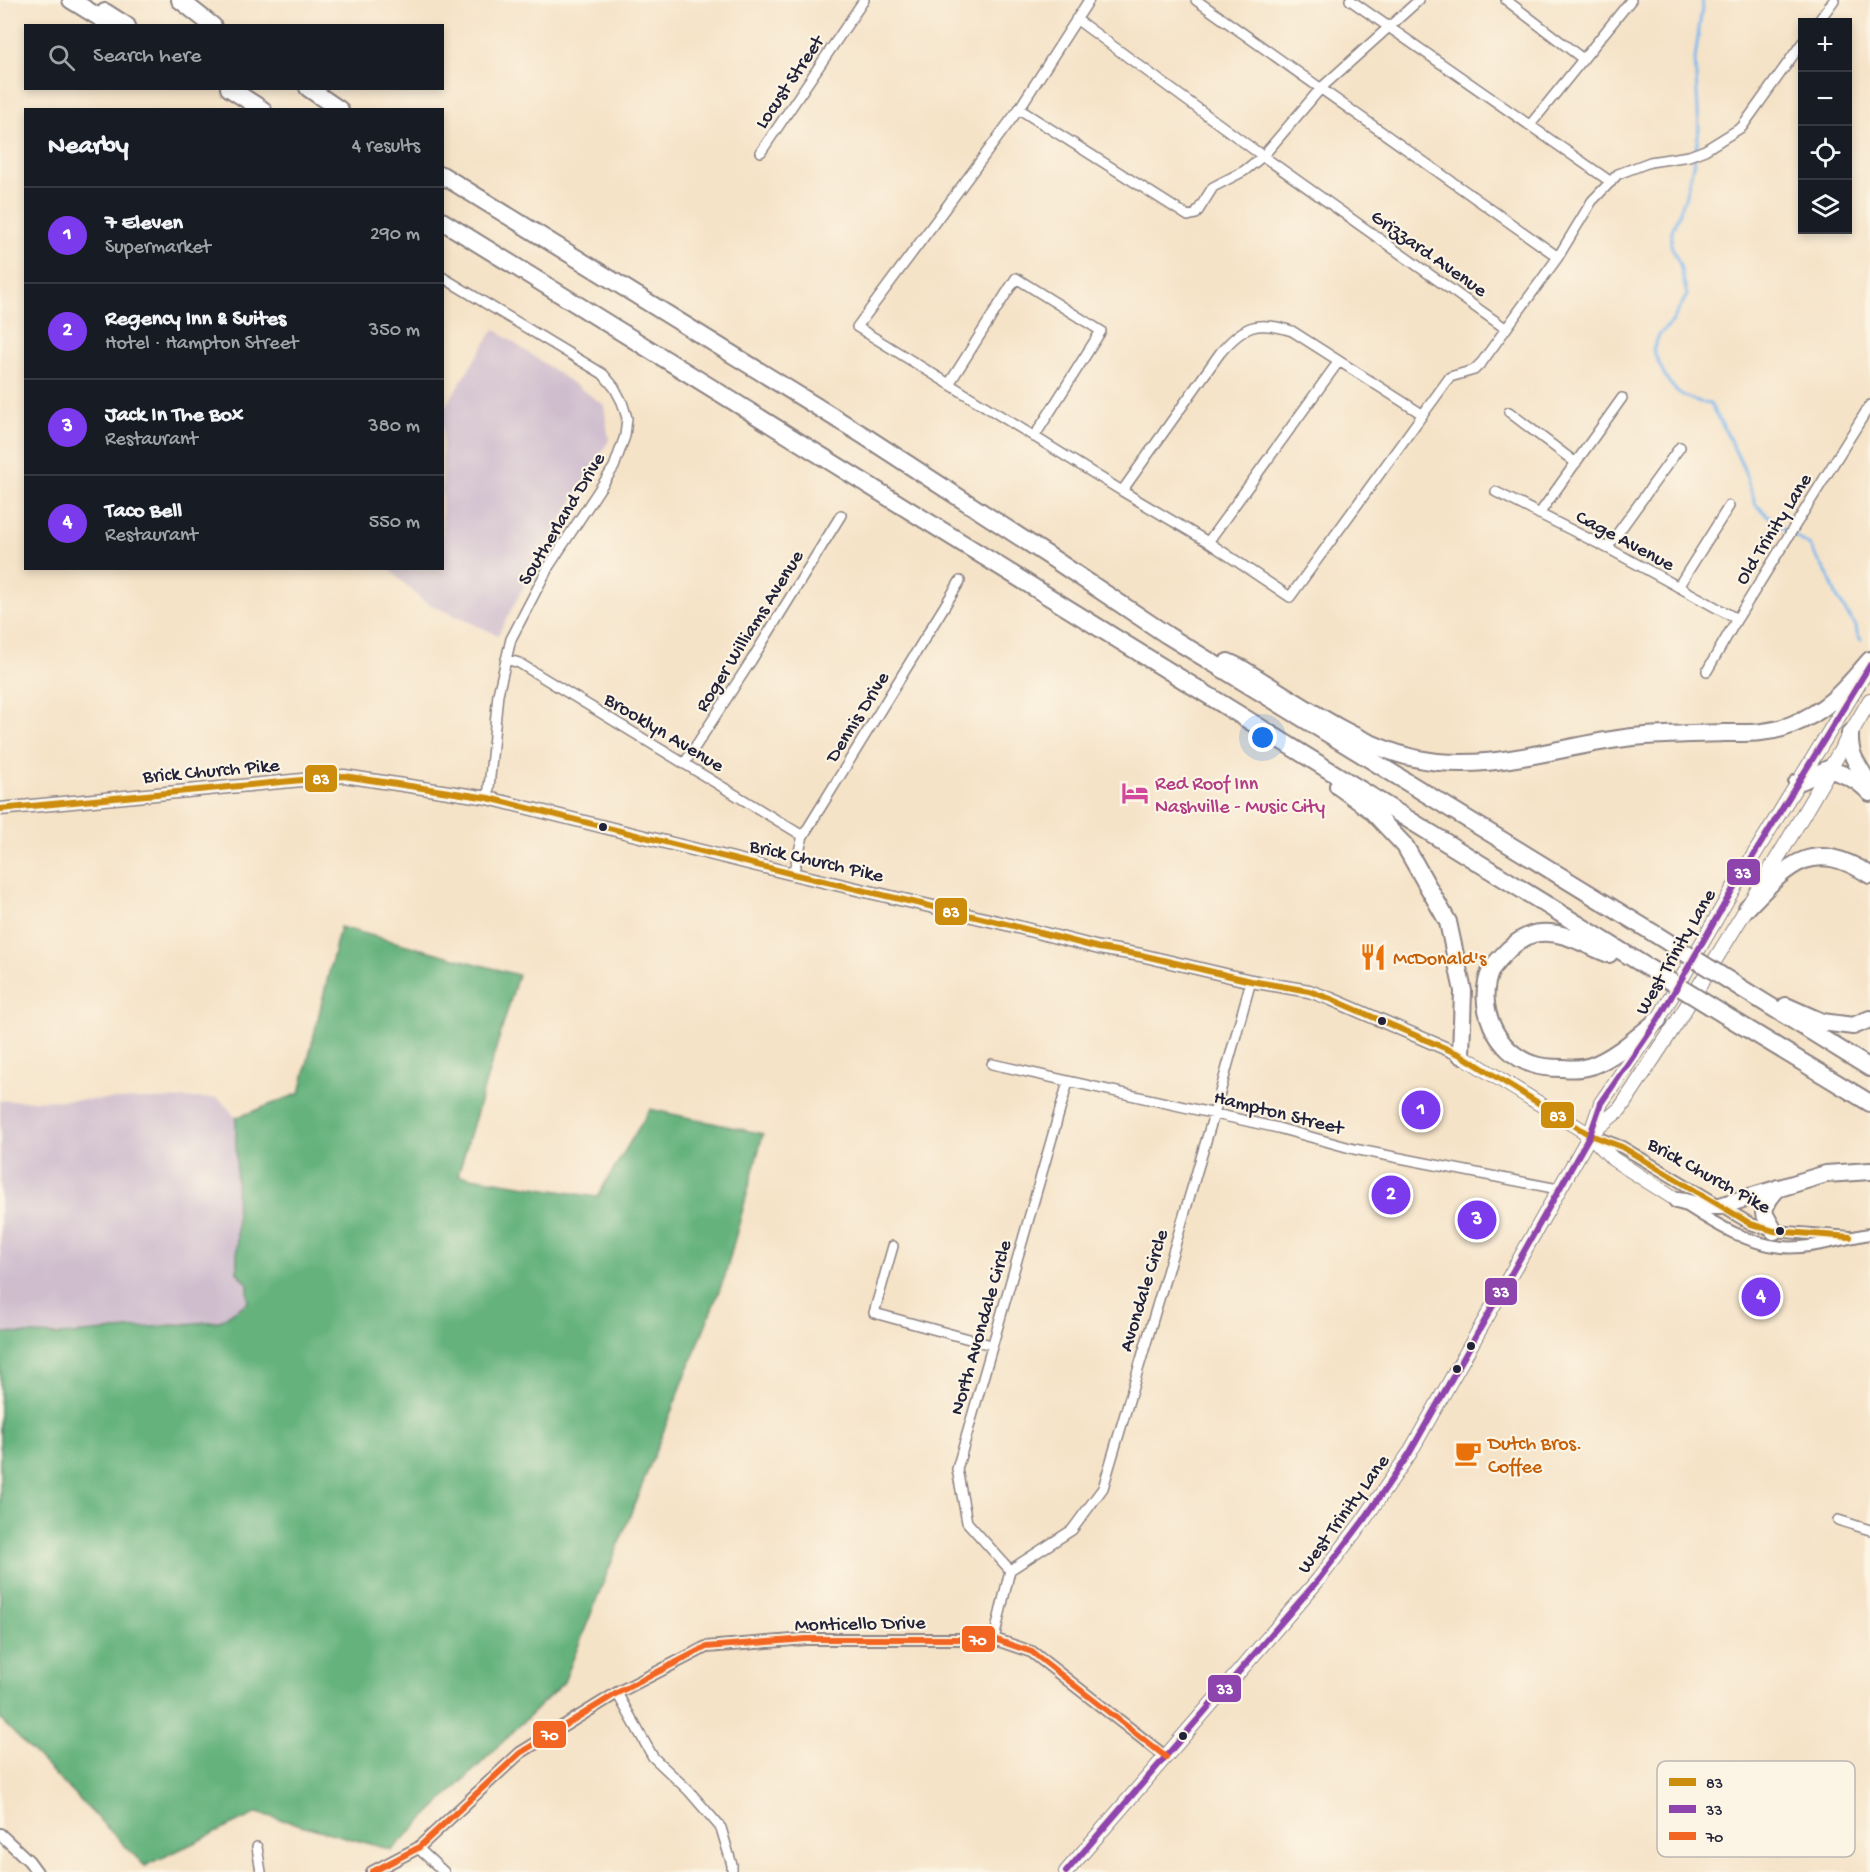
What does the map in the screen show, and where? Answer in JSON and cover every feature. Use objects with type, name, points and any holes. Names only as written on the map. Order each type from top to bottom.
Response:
[{"type":"highway","points":[[71,0],[110,24]]},
{"type":"highway","points":[[86,0],[124,24]]},
{"type":"highway","points":[[180,0],[210,24]]},
{"type":"highway","points":[[232,90],[259,108]]},
{"type":"highway","points":[[311,90],[337,108]]},
{"type":"highway","points":[[444,176],[866,436],[1167,635],[1870,1068]]},
{"type":"highway","points":[[444,221],[1870,1103]]},
{"type":"highway","points":[[1167,635],[1241,668],[1345,731],[1412,758],[1467,764],[1517,758],[1635,736],[1768,732],[1813,715],[1836,699],[1870,660]]},
{"type":"highway","points":[[1205,692],[1371,810],[1406,846],[1448,922],[1463,991],[1461,1055]]},
{"type":"highway","points":[[1850,733],[1851,755],[1870,790]]},
{"type":"highway","points":[[1797,783],[1828,770],[1851,776],[1870,790]]},
{"type":"highway","points":[[1747,908],[1776,878],[1801,860],[1819,856],[1838,858],[1870,874]]},
{"type":"highway","points":[[1634,959],[1607,954],[1574,937],[1539,933],[1517,942],[1502,956],[1491,971],[1485,1007],[1493,1028],[1509,1050],[1530,1064],[1549,1068],[1571,1069],[1590,1066],[1618,1052],[1658,1020]]},
{"type":"highway","points":[[1760,999],[1791,1007],[1822,1022],[1853,1026],[1870,1018]]},
{"type":"highway","points":[[1677,1200],[1699,1206],[1720,1206],[1826,1174],[1870,1172]]},
{"type":"highway","points":[[1774,1231],[1764,1213],[1771,1195],[1778,1188]]},
{"type":"main road","name":"West Trinity Lane","points":[[1066,1872],[1319,1579],[1397,1473],[1590,1135],[1601,1103],[1658,1020],[1733,889],[1870,665]]},
{"type":"main road","name":"West Trinity Lane","points":[[1590,1135],[1620,1109],[1674,1027],[1786,844],[1870,700]]},
{"type":"main road","name":"Brick Church Pike","points":[[0,809],[344,776],[488,798],[1099,948],[1141,955],[1317,994],[1461,1055],[1590,1135],[1613,1159],[1677,1200]]},
{"type":"street","name":"Locust Street","points":[[761,152],[864,0]]},
{"type":"street","points":[[1089,0],[1019,109],[857,327],[1208,542],[1290,597],[1450,377],[1474,370],[1482,362],[1505,327],[1558,257],[1592,201],[1618,174],[1650,162],[1689,156],[1705,150],[1742,128],[1798,50]]},
{"type":"street","points":[[1196,0],[1558,257]]},
{"type":"street","points":[[1350,0],[1611,182]]},
{"type":"street","points":[[1019,109],[1188,216],[1196,214],[1213,187],[1244,171],[1263,156],[1321,88],[1419,0]]},
{"type":"street","points":[[1506,0],[1583,59]]},
{"type":"street","points":[[1530,125],[1631,0]]},
{"type":"street","points":[[1821,18],[1834,0]]},
{"type":"street","name":"Grizzard Avenue","points":[[1076,19],[1263,156],[1505,327]]},
{"type":"street","name":"Southerland Drive","points":[[444,278],[603,374],[618,394],[627,418],[626,436],[614,467],[549,566],[511,639],[498,694],[488,798]]},
{"type":"street","points":[[949,384],[1016,278],[1082,319],[1101,331],[1034,437]]},
{"type":"street","points":[[1122,491],[1233,337],[1258,325],[1273,325],[1292,331],[1422,414]]},
{"type":"street","points":[[1208,542],[1339,361]]},
{"type":"street","points":[[1539,514],[1622,398]]},
{"type":"street","name":"Old Trinity Lane","points":[[1707,671],[1870,405]]},
{"type":"street","points":[[1509,412],[1576,463]]},
{"type":"street","points":[[1607,548],[1680,447]]},
{"type":"street","name":"Cage Avenue","points":[[1496,492],[1607,548],[1737,619]]},
{"type":"street","points":[[1678,587],[1729,506]]},
{"type":"street","name":"Roger Williams Avenue","points":[[684,764],[841,515]]},
{"type":"street","name":"Dennis Drive","points":[[793,874],[803,836],[960,581]]},
{"type":"street","name":"Brooklyn Avenue","points":[[506,659],[519,663],[803,836]]},
{"type":"street","name":"Avondale Circle","points":[[1010,1570],[1072,1530],[1103,1488],[1251,981]]},
{"type":"street","name":"Hampton Street","points":[[992,1064],[1278,1128],[1354,1149],[1558,1189]]},
{"type":"street","name":"North Avondale Circle","points":[[1010,1570],[967,1522],[957,1469],[1068,1082]]},
{"type":"street","name":"Brick Church Pike","points":[[1590,1135],[1622,1147],[1751,1224],[1774,1231],[1850,1237]]},
{"type":"street","name":"Brick Church Pike","points":[[1677,1200],[1711,1222],[1746,1239],[1783,1247],[1822,1244],[1870,1234]]},
{"type":"street","points":[[893,1246],[874,1313],[991,1345]]},
{"type":"street","points":[[1838,1520],[1870,1530]]},
{"type":"street","points":[[994,1639],[1010,1570]]},
{"type":"street","name":"Monticello Drive","points":[[372,1872],[418,1848],[520,1753],[617,1693],[706,1647],[806,1639],[994,1639],[1032,1652],[1166,1757]]},
{"type":"street","points":[[617,1693],[653,1757],[689,1791],[721,1828],[732,1872]]},
{"type":"street","points":[[0,1834],[29,1861],[37,1872]]},
{"type":"street","points":[[257,1847],[261,1872]]},
{"type":"street","points":[[418,1848],[444,1872]]},
{"type":"shaded area","points":[[494,329],[604,405],[609,440],[529,576],[498,635],[424,602],[390,570],[444,570],[444,408]]},
{"type":"shaded area","points":[[217,1098],[236,1118],[237,1272],[248,1284],[248,1302],[220,1321],[61,1335],[0,1333],[0,1101]]},
{"type":"green space","points":[[340,927],[518,975],[458,1175],[597,1197],[650,1109],[763,1134],[725,1276],[564,1682],[392,1850],[257,1813],[145,1866],[0,1719],[0,1333],[61,1335],[220,1321],[248,1302],[248,1284],[237,1272],[236,1118],[300,1093]]},
{"type":"waterway","points":[[1696,150],[1699,128],[1695,59],[1703,0]]},
{"type":"waterway","points":[[1695,157],[1685,198],[1672,231],[1671,245],[1680,265],[1687,295],[1672,322],[1659,335],[1653,350],[1672,387],[1687,397],[1710,404],[1743,467],[1756,505],[1781,527],[1809,545],[1829,577],[1837,597],[1856,626],[1861,640]]},
{"type":"transit line","name":"33","points":[[1066,1872],[1319,1579],[1363,1521],[1409,1454],[1590,1135],[1601,1103],[1658,1020],[1733,889],[1870,665]]},
{"type":"transit line","name":"83","points":[[0,809],[344,776],[488,798],[1099,948],[1141,955],[1251,981],[1309,991],[1461,1055],[1590,1135],[1622,1147],[1751,1224],[1774,1231],[1850,1237]]},
{"type":"transit line","name":"70","points":[[372,1872],[418,1848],[520,1753],[617,1693],[706,1647],[806,1639],[994,1639],[1032,1652],[1166,1757]]},
{"type":"place","name":"Red Roof Inn Nashville - Music City","points":[[1135,793]]},
{"type":"place","name":"McDonald's","points":[[1373,957]]},
{"type":"place","name":"7 Eleven","points":[[1421,1110]]},
{"type":"place","name":"Regency Inn & Suites","points":[[1391,1195]]},
{"type":"place","name":"Jack In The Box","points":[[1477,1220]]},
{"type":"place","name":"Taco Bell","points":[[1761,1297]]},
{"type":"place","name":"Dutch Bros. Coffee","points":[[1468,1453]]}]
